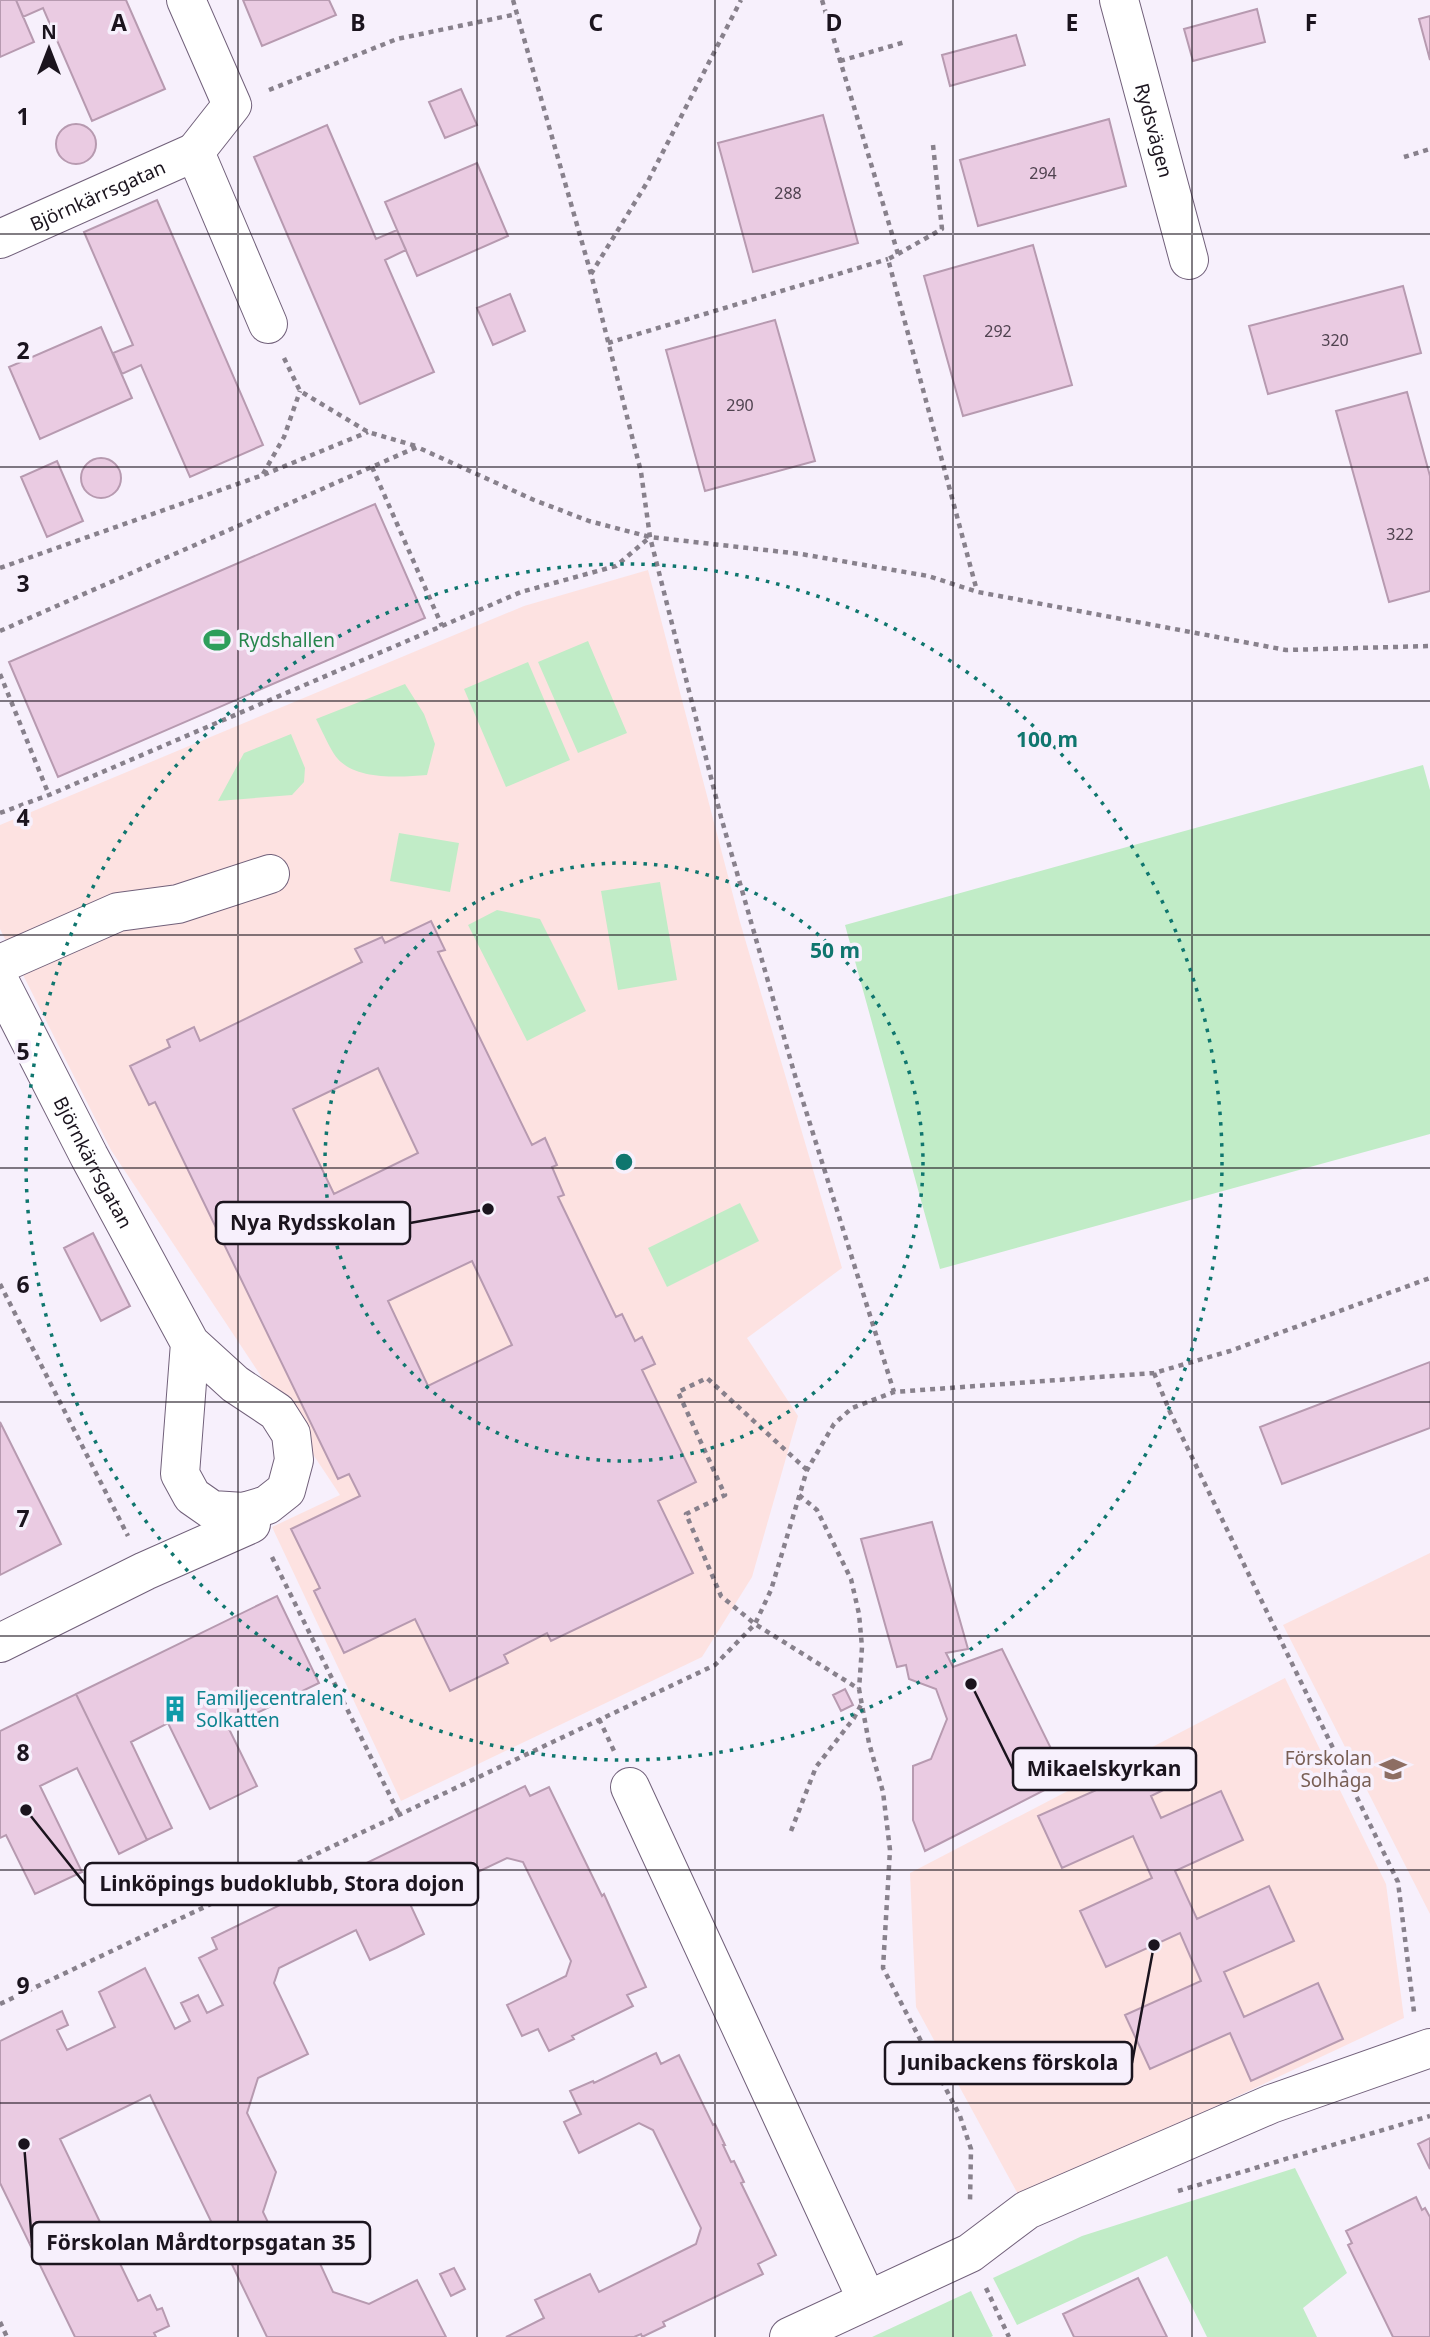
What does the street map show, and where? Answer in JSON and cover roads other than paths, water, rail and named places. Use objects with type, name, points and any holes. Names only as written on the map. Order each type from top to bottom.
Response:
[{"type":"street","name":"Björnkärrsgatan","points":[[0,239],[195,152],[232,104],[186,0]]},
{"type":"street","name":"Rydsvägen","points":[[1119,0],[1189,260]]},
{"type":"street","points":[[195,152],[268,324]]},
{"type":"street","points":[[0,964],[118,912],[178,904],[270,874]]},
{"type":"street","name":"Björnkärrsgatan","points":[[0,982],[89,1156],[190,1343],[235,1384],[277,1412],[291,1434],[295,1460],[286,1490],[247,1518],[212,1510],[192,1496],[180,1474],[190,1343]]},
{"type":"street","points":[[0,1643],[145,1572],[247,1518]]},
{"type":"street","points":[[630,1787],[867,2300]]},
{"type":"street","points":[[789,2337],[970,2253],[1027,2210],[1271,2104],[1428,2049]]},
{"type":"place","name":"Rydshallen","points":[[217,640]]},
{"type":"place","name":"Nya Rydsskolan","points":[[488,1209]]},
{"type":"place","name":"Mikaelskyrkan","points":[[971,1684]]},
{"type":"place","name":"Familjecentralen Solkatten","points":[[175,1709]]},
{"type":"place","name":"Förskolan Solhaga","points":[[1393,1769]]},
{"type":"place","name":"Linköpings budoklubb, Stora dojon","points":[[26,1810]]},
{"type":"place","name":"Junibackens förskola","points":[[1154,1945]]},
{"type":"place","name":"Förskolan Mårdtorpsgatan 35","points":[[24,2144]]}]
